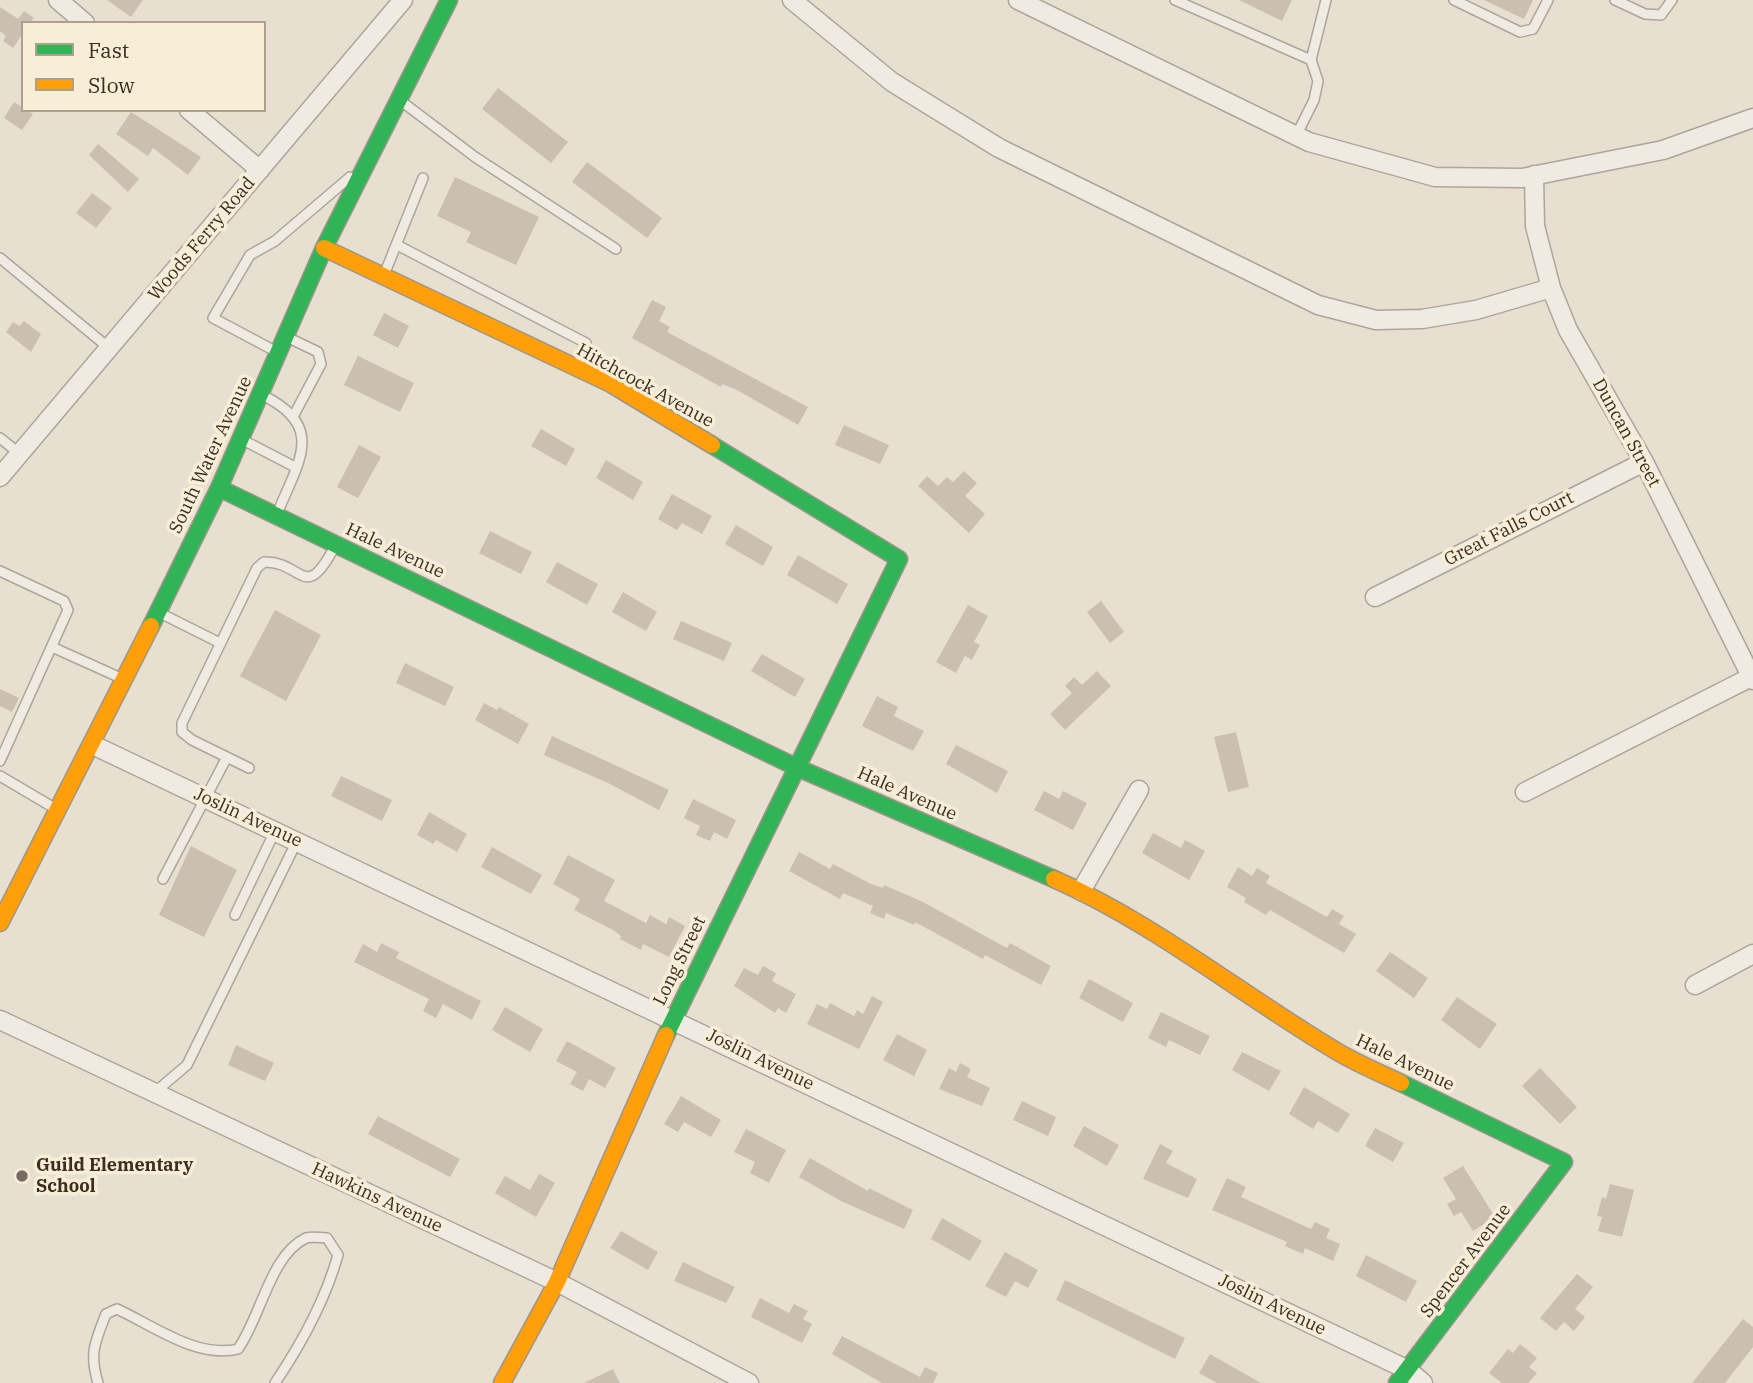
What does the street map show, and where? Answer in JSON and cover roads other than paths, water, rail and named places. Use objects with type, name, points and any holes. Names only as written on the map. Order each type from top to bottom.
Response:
[{"type":"street","points":[[58,0],[83,21]]},
{"type":"street","name":"Woods Ferry Road","points":[[0,477],[403,0]]},
{"type":"street","name":"South Water Avenue","points":[[0,923],[93,745],[219,488],[324,248],[397,98],[449,0]]},
{"type":"street","points":[[1018,0],[1296,136],[1435,177],[1534,175],[1663,150],[1753,118]]},
{"type":"street","points":[[802,3],[892,82],[999,148],[1318,305],[1376,320],[1422,320],[1476,310],[1551,288]]},
{"type":"street","points":[[191,112],[260,170]]},
{"type":"street","name":"Duncan Street","points":[[1534,175],[1535,226],[1551,288],[1568,330],[1644,462],[1752,679]]},
{"type":"street","name":"Hitchcock Avenue","points":[[324,248],[611,384],[898,559]]},
{"type":"street","name":"Great Falls Court","points":[[1375,597],[1644,462]]},
{"type":"street","name":"Hale Avenue","points":[[219,488],[798,768],[1081,891],[1214,970],[1339,1053],[1564,1162]]},
{"type":"street","name":"Long Street","points":[[502,1383],[557,1282],[673,1019],[898,559]]},
{"type":"street","points":[[1525,792],[1752,679]]},
{"type":"street","name":"Joslin Avenue","points":[[93,745],[673,1019],[1403,1377],[1423,1383]]},
{"type":"street","points":[[1081,891],[1139,790]]},
{"type":"street","points":[[1695,985],[1753,954]]},
{"type":"street","name":"Hawkins Avenue","points":[[0,1020],[557,1282],[749,1383]]},
{"type":"street","name":"Spencer Avenue","points":[[1403,1377],[1564,1162]]},
{"type":"lane","points":[[1175,0],[1311,60]]},
{"type":"lane","points":[[1296,136],[1314,100],[1318,81],[1311,60],[1326,0]]},
{"type":"lane","points":[[1454,0],[1520,32],[1534,29],[1548,0]]},
{"type":"lane","points":[[1615,0],[1645,14],[1661,15],[1672,0]]},
{"type":"lane","points":[[397,98],[475,157],[616,249]]},
{"type":"lane","points":[[278,353],[213,318],[250,256],[275,241],[365,165]]},
{"type":"lane","points":[[384,276],[424,178]]},
{"type":"lane","points":[[397,244],[586,343],[576,367]]},
{"type":"lane","points":[[0,258],[109,348]]},
{"type":"lane","points":[[286,336],[318,352],[321,364],[294,415]]},
{"type":"lane","points":[[260,394],[294,415],[303,431],[295,467],[277,516]]},
{"type":"lane","points":[[0,438],[20,454]]},
{"type":"lane","points":[[240,439],[295,467]]},
{"type":"lane","points":[[249,768],[192,740],[182,732],[182,723],[257,568],[264,562],[271,562],[302,576],[315,575],[322,571],[336,544]]},
{"type":"lane","points":[[0,572],[64,601],[68,610],[0,761]]},
{"type":"lane","points":[[158,612],[220,643]]},
{"type":"lane","points":[[52,647],[124,680]]},
{"type":"lane","points":[[163,879],[227,757]]},
{"type":"lane","points":[[0,776],[57,810]]},
{"type":"lane","points":[[235,915],[275,831]]},
{"type":"lane","points":[[154,1093],[187,1065],[297,841]]},
{"type":"lane","points":[[99,1383],[92,1362],[93,1350],[106,1314],[117,1309],[197,1348],[219,1353],[238,1349],[252,1329],[285,1252],[308,1237],[327,1238],[338,1255],[331,1281],[299,1348],[275,1383]]},
{"type":"place","name":"Guild Elementary School","points":[[22,1176]]}]
